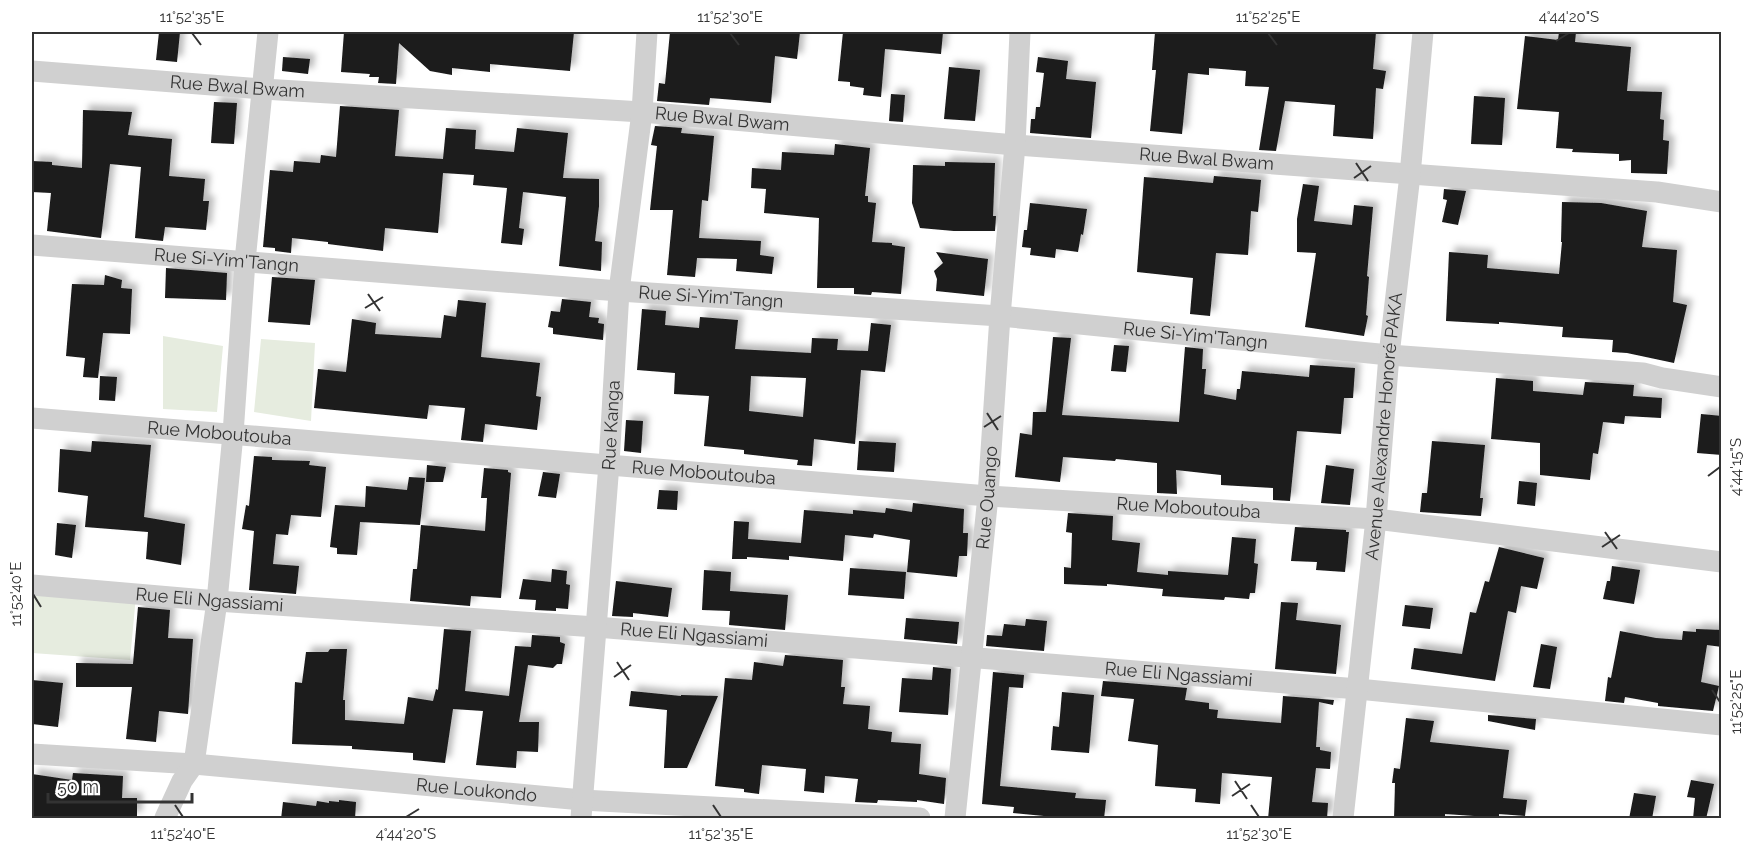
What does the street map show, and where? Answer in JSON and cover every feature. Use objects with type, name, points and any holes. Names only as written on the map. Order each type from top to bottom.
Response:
[{"type":"street","points":[[165,819],[182,781],[194,764],[217,602],[233,434],[245,261],[268,32]]},
{"type":"street","name":"Rue Kanga","points":[[581,809],[609,464],[619,291],[642,112],[647,32]]},
{"type":"street","name":"Rue Ouango","points":[[955,819],[988,496],[1000,316],[1015,145],[1020,32]]},
{"type":"street","name":"Avenue Alexandre Honoré PAKA","points":[[1343,819],[1376,519],[1389,355],[1410,175],[1423,32]]},
{"type":"street","name":"Rue Bwal Bwam","points":[[32,71],[263,89],[642,112],[1015,145],[1658,192],[1722,202]]},
{"type":"street","name":"Rue Si-Yim'Tangn","points":[[32,245],[619,291],[1000,316],[1389,355],[1643,373],[1722,387]]},
{"type":"street","name":"Rue Moboutouba","points":[[32,418],[988,496],[1376,519],[1722,562]]},
{"type":"street","name":"Rue Eli Ngassiami","points":[[32,585],[217,602],[596,627],[1358,689],[1722,726]]},
{"type":"street","name":"Rue Loukondo","points":[[32,754],[194,764],[581,809],[920,819]]},
{"type":"shaded area","points":[[163,336],[223,346],[217,412],[163,409]]},
{"type":"shaded area","points":[[261,339],[315,343],[311,421],[254,412]]},
{"type":"shaded area","points":[[32,589],[136,596],[130,660],[32,653]]},
{"type":"building","points":[[159,32],[180,32],[177,62],[156,60]]},
{"type":"building","points":[[344,32],[574,32],[570,71],[490,64],[490,72],[452,68],[452,75],[430,71],[399,43],[396,84],[378,83],[379,77],[369,77],[370,74],[341,72]]},
{"type":"building","points":[[670,32],[720,34],[720,32],[800,32],[797,59],[775,56],[771,103],[710,98],[709,105],[657,101],[659,83],[665,84]]},
{"type":"building","points":[[843,32],[943,32],[941,54],[885,49],[881,97],[863,95],[864,88],[850,86],[850,82],[838,81]]},
{"type":"building","points":[[1155,32],[1376,32],[1373,69],[1386,71],[1383,89],[1376,88],[1373,139],[1333,136],[1335,105],[1285,101],[1276,151],[1259,150],[1269,87],[1245,86],[1246,71],[1209,68],[1209,75],[1188,73],[1182,134],[1150,131],[1156,70],[1152,70]]},
{"type":"building","points":[[1559,32],[1576,32],[1575,42],[1631,47],[1627,91],[1662,92],[1660,119],[1664,120],[1663,140],[1669,141],[1667,174],[1631,173],[1631,160],[1619,161],[1619,154],[1572,152],[1573,149],[1556,148],[1559,112],[1517,109],[1525,36],[1558,40]]},
{"type":"building","points":[[283,57],[310,59],[308,74],[282,71]]},
{"type":"building","points":[[1038,57],[1068,61],[1066,79],[1096,82],[1091,138],[1030,133],[1031,119],[1035,119],[1036,107],[1040,107],[1044,73],[1036,72]]},
{"type":"building","points":[[949,67],[980,70],[975,121],[944,119]]},
{"type":"building","points":[[891,94],[905,95],[903,122],[889,121]]},
{"type":"building","points":[[1474,96],[1505,98],[1502,145],[1471,144]]},
{"type":"building","points":[[214,102],[237,103],[234,144],[211,143]]},
{"type":"building","points":[[340,106],[399,110],[395,156],[443,159],[446,128],[476,130],[475,149],[514,152],[517,128],[568,133],[563,178],[599,179],[595,241],[602,242],[601,271],[559,266],[566,197],[523,192],[519,228],[524,229],[522,245],[501,243],[507,188],[473,185],[474,175],[443,173],[438,233],[385,228],[383,251],[292,238],[291,253],[263,247],[270,170],[293,172],[294,161],[320,163],[321,155],[336,157]]},
{"type":"building","points":[[83,110],[132,112],[128,135],[172,139],[169,176],[205,179],[203,201],[209,201],[206,230],[165,227],[163,241],[135,238],[141,167],[110,164],[101,238],[47,231],[51,193],[32,192],[32,161],[82,168]]},
{"type":"building","points":[[655,126],[682,128],[681,133],[714,136],[708,201],[702,200],[699,238],[761,241],[760,255],[774,257],[772,274],[736,271],[737,259],[697,258],[695,277],[667,275],[673,210],[650,210],[657,146],[651,145]]},
{"type":"building","points":[[835,144],[870,148],[865,196],[868,196],[868,202],[876,203],[872,242],[892,243],[892,245],[905,247],[901,294],[872,292],[871,295],[854,294],[854,288],[817,288],[819,218],[764,213],[766,189],[751,188],[752,168],[781,170],[782,152],[834,155]]},
{"type":"building","points":[[945,162],[995,163],[993,216],[996,216],[995,231],[920,228],[912,203],[913,165],[945,166]]},
{"type":"building","points":[[1214,176],[1261,180],[1258,212],[1251,211],[1248,255],[1216,253],[1210,316],[1190,314],[1193,278],[1137,272],[1144,177],[1213,183]]},
{"type":"building","points":[[1303,184],[1319,186],[1314,221],[1352,225],[1354,205],[1373,207],[1367,276],[1369,277],[1366,315],[1368,316],[1364,336],[1305,327],[1316,253],[1297,252],[1297,219]]},
{"type":"building","points":[[1444,189],[1466,191],[1458,225],[1442,222],[1447,200],[1443,199]]},
{"type":"building","points":[[1562,202],[1601,203],[1647,211],[1642,247],[1677,250],[1673,302],[1687,305],[1674,363],[1612,352],[1613,340],[1562,337],[1563,327],[1446,321],[1449,252],[1488,255],[1487,268],[1559,274]]},
{"type":"building","points":[[1030,203],[1087,209],[1078,252],[1056,249],[1055,258],[1030,255],[1031,248],[1022,247],[1024,230],[1027,230]]},
{"type":"building","points":[[936,252],[988,259],[984,296],[936,291],[937,279],[934,271],[943,263]]},
{"type":"building","points":[[166,268],[227,273],[226,300],[165,298]]},
{"type":"building","points":[[105,275],[122,280],[121,288],[132,289],[130,334],[103,333],[98,378],[83,377],[85,358],[66,356],[72,284],[104,285]]},
{"type":"building","points":[[272,277],[315,280],[310,325],[268,322]]},
{"type":"building","points":[[562,299],[591,302],[589,317],[599,318],[598,323],[604,324],[603,340],[553,334],[553,328],[548,327],[551,311],[560,312]]},
{"type":"building","points":[[458,300],[486,303],[481,357],[540,363],[536,396],[541,397],[537,430],[485,424],[483,442],[461,440],[465,408],[429,405],[427,419],[314,408],[318,369],[346,372],[352,319],[376,323],[375,334],[441,338],[444,315],[456,317]]},
{"type":"building","points":[[642,309],[666,311],[665,325],[699,328],[700,317],[738,320],[735,349],[811,353],[812,338],[838,339],[837,350],[868,351],[871,323],[891,325],[885,372],[861,370],[855,444],[814,439],[812,466],[797,465],[798,460],[744,454],[744,450],[704,446],[709,396],[674,394],[675,373],[637,370]],"holes":[[[751,376],[806,378],[803,417],[749,411]]]},
{"type":"building","points":[[1053,337],[1071,338],[1062,415],[1179,422],[1185,347],[1203,349],[1202,369],[1206,369],[1204,394],[1236,400],[1242,371],[1309,377],[1310,365],[1355,368],[1353,398],[1344,398],[1341,434],[1297,431],[1290,501],[1273,500],[1273,488],[1221,485],[1221,475],[1176,470],[1177,494],[1157,493],[1157,463],[1116,459],[1115,461],[1063,457],[1060,482],[1015,477],[1020,433],[1032,435],[1033,412],[1046,412]]},
{"type":"building","points":[[1114,345],[1129,346],[1126,372],[1111,371]]},
{"type":"building","points":[[100,376],[117,377],[115,401],[99,400]]},
{"type":"building","points":[[1496,378],[1533,381],[1533,391],[1583,395],[1585,382],[1634,385],[1633,396],[1662,398],[1661,418],[1625,416],[1624,424],[1603,422],[1598,454],[1593,453],[1590,480],[1540,475],[1540,443],[1491,439]]},
{"type":"building","points":[[1701,414],[1722,416],[1722,455],[1697,453]]},
{"type":"building","points":[[626,420],[643,421],[641,453],[624,451]]},
{"type":"building","points":[[92,441],[151,445],[144,517],[185,524],[181,565],[146,559],[148,532],[85,527],[88,496],[58,492],[60,449],[91,452]]},
{"type":"building","points":[[859,441],[896,443],[894,472],[857,470]]},
{"type":"building","points":[[1432,441],[1485,445],[1480,498],[1483,498],[1481,516],[1420,512],[1422,493],[1427,493]]},
{"type":"building","points":[[254,456],[272,457],[272,460],[310,461],[309,465],[326,467],[321,517],[291,515],[288,535],[276,534],[273,564],[299,566],[296,594],[249,590],[254,531],[242,529],[246,505],[249,506]]},
{"type":"building","points":[[427,465],[446,467],[443,482],[426,482]]},
{"type":"building","points":[[1326,465],[1354,469],[1350,505],[1321,503]]},
{"type":"building","points":[[484,468],[508,470],[511,473],[501,598],[471,596],[470,606],[410,601],[413,569],[417,569],[421,525],[485,531],[487,498],[481,498]]},
{"type":"building","points":[[543,472],[560,474],[556,498],[538,496]]},
{"type":"building","points":[[409,477],[425,478],[420,525],[360,522],[357,555],[337,554],[337,548],[330,547],[335,505],[365,507],[366,486],[407,490]]},
{"type":"building","points":[[1519,481],[1537,483],[1535,506],[1517,504]]},
{"type":"building","points":[[659,490],[678,491],[677,510],[657,509]]},
{"type":"building","points":[[913,503],[964,509],[963,533],[968,533],[967,556],[959,556],[957,577],[907,572],[910,540],[874,534],[873,538],[845,535],[843,561],[789,556],[789,560],[747,557],[747,559],[732,559],[734,521],[749,522],[748,539],[801,543],[804,510],[853,514],[853,510],[885,513],[886,508],[912,512]]},
{"type":"building","points":[[1068,513],[1113,516],[1112,540],[1140,543],[1137,572],[1168,575],[1168,571],[1228,575],[1232,537],[1256,539],[1254,563],[1258,564],[1255,593],[1250,593],[1249,599],[1225,597],[1224,600],[1162,596],[1163,589],[1107,584],[1107,586],[1064,584],[1064,567],[1071,568],[1072,533],[1066,532]]},
{"type":"building","points":[[57,523],[76,525],[72,558],[55,555]]},
{"type":"building","points":[[1295,527],[1349,532],[1345,572],[1316,570],[1317,562],[1291,561]]},
{"type":"building","points":[[1499,547],[1544,558],[1537,589],[1521,586],[1516,613],[1508,611],[1495,681],[1411,669],[1414,648],[1462,654],[1470,612],[1476,613],[1485,581],[1489,582]]},
{"type":"building","points":[[1612,566],[1640,570],[1634,604],[1603,599],[1607,581],[1610,581]]},
{"type":"building","points":[[850,568],[906,572],[904,599],[848,595]]},
{"type":"building","points":[[552,569],[567,571],[566,584],[570,585],[568,609],[535,610],[536,600],[519,599],[523,579],[551,582]]},
{"type":"building","points":[[704,570],[731,572],[730,591],[788,595],[785,630],[729,625],[730,611],[702,610]]},
{"type":"building","points":[[616,581],[672,588],[668,617],[633,613],[633,617],[612,616]]},
{"type":"building","points":[[1281,602],[1298,603],[1296,620],[1341,625],[1336,674],[1275,669]]},
{"type":"building","points":[[1405,605],[1433,608],[1430,629],[1402,626]]},
{"type":"building","points":[[138,607],[170,610],[168,638],[193,639],[188,714],[159,711],[156,742],[126,739],[132,687],[76,687],[76,663],[133,664]]},
{"type":"building","points":[[906,618],[959,622],[957,644],[904,639]]},
{"type":"building","points":[[1026,619],[1047,621],[1044,651],[986,646],[987,635],[1002,636],[1004,624],[1025,626]]},
{"type":"building","points":[[444,629],[471,631],[465,691],[509,696],[515,646],[531,647],[532,635],[560,637],[560,642],[565,644],[562,664],[557,664],[553,668],[528,665],[519,722],[539,722],[538,752],[517,751],[516,768],[476,765],[483,711],[453,709],[445,763],[413,760],[413,753],[352,749],[352,746],[292,744],[295,682],[302,683],[306,652],[347,649],[343,700],[345,700],[345,720],[404,724],[408,697],[433,701],[436,689],[438,690]]},
{"type":"building","points":[[1696,629],[1722,630],[1722,647],[1707,645],[1701,682],[1719,686],[1713,711],[1658,706],[1658,703],[1625,697],[1624,703],[1605,701],[1608,677],[1611,678],[1620,631],[1682,640],[1683,631],[1696,632]]},
{"type":"building","points":[[1541,644],[1557,647],[1550,689],[1533,687]]},
{"type":"building","points":[[785,655],[843,660],[841,687],[845,687],[843,704],[870,706],[868,729],[892,732],[891,742],[921,744],[919,774],[946,778],[944,804],[917,800],[917,802],[878,800],[877,803],[855,802],[858,779],[825,776],[824,793],[804,791],[806,769],[762,765],[759,794],[744,792],[744,789],[715,786],[725,678],[752,680],[754,662],[783,666]]},
{"type":"building","points":[[933,667],[951,669],[948,715],[899,712],[902,678],[932,680]]},
{"type":"building","points":[[993,672],[1024,675],[1023,688],[1009,687],[1000,786],[1076,793],[1075,798],[1106,800],[1104,819],[1075,819],[1013,813],[1014,807],[982,804]]},
{"type":"building","points":[[32,680],[63,683],[58,727],[32,724]]},
{"type":"building","points":[[1103,681],[1187,688],[1185,700],[1209,703],[1209,709],[1218,710],[1217,718],[1281,723],[1283,696],[1334,700],[1333,705],[1319,702],[1316,747],[1331,752],[1330,769],[1316,768],[1312,802],[1328,803],[1327,819],[1268,819],[1272,777],[1222,773],[1220,804],[1195,802],[1196,789],[1155,786],[1158,745],[1128,741],[1134,699],[1101,696]]},
{"type":"building","points":[[631,691],[681,696],[718,696],[687,768],[664,768],[667,710],[629,706]]},
{"type":"building","points":[[1062,692],[1094,695],[1089,753],[1051,750],[1053,726],[1059,727]]},
{"type":"building","points":[[1488,715],[1536,719],[1535,730],[1488,721]]},
{"type":"building","points":[[1406,718],[1434,721],[1430,742],[1509,750],[1503,798],[1527,800],[1525,816],[1499,814],[1499,819],[1474,819],[1474,816],[1445,814],[1445,819],[1394,819],[1395,783],[1392,783],[1394,768],[1400,769]]},
{"type":"building","points":[[73,773],[123,776],[122,798],[137,798],[137,817],[32,819],[32,774],[72,780]]},
{"type":"building","points":[[1691,780],[1714,784],[1706,819],[1693,819],[1695,798],[1687,797]]},
{"type":"building","points":[[1634,793],[1656,796],[1652,819],[1629,819]]},
{"type":"building","points":[[339,800],[356,802],[355,819],[281,819],[283,802],[316,806],[317,801],[329,803],[329,801],[339,802]]}]
